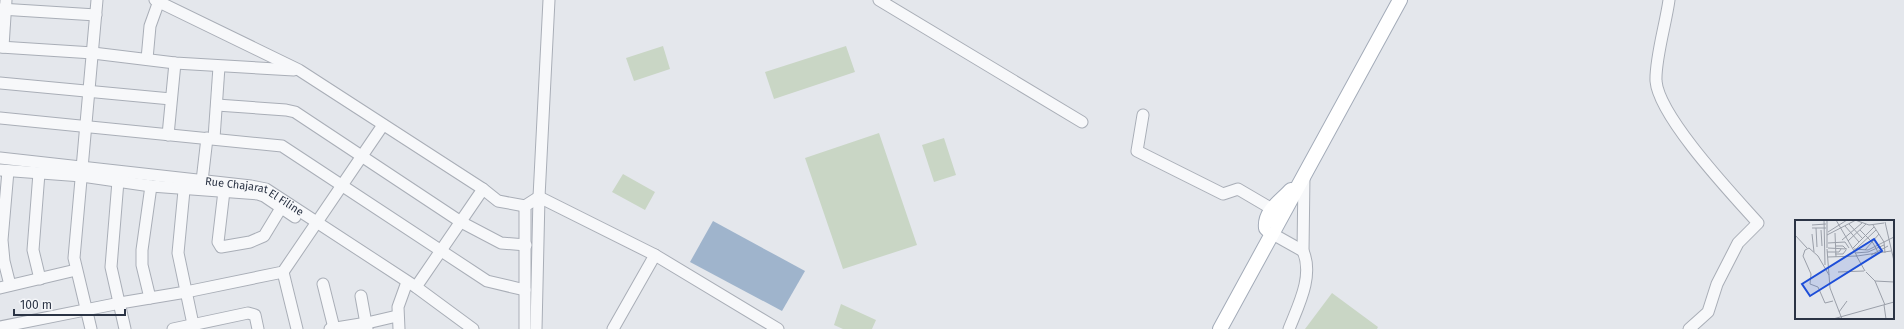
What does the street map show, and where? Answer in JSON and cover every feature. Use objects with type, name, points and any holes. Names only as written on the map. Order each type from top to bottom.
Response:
[{"type":"main road","points":[[1220,329],[1271,233],[1400,0]]},
{"type":"main road","points":[[1271,233],[1266,230],[1265,224],[1272,208],[1304,175]]},
{"type":"street","points":[[91,329],[74,258],[97,0]]},
{"type":"street","points":[[536,329],[539,197],[549,0]]},
{"type":"street","points":[[879,0],[1082,122]]},
{"type":"street","points":[[1669,0],[1657,74],[1658,89],[1666,108],[1695,150],[1758,223],[1738,243],[1717,284],[1708,312],[1689,329]]},
{"type":"street","points":[[147,59],[150,26],[157,1],[299,70],[483,189],[498,201],[525,206],[539,197]]},
{"type":"street","points":[[96,15],[4,6],[1,47],[93,53],[219,67],[299,70]]},
{"type":"street","points":[[168,135],[174,63]]},
{"type":"street","points":[[202,181],[217,105],[219,67]]},
{"type":"street","points":[[0,83],[90,90],[172,99]]},
{"type":"street","points":[[217,105],[295,112],[461,222],[500,244],[526,245]]},
{"type":"street","points":[[1143,115],[1137,151],[1222,194],[1238,189],[1272,208]]},
{"type":"street","points":[[0,118],[87,125],[168,135],[282,146],[343,185],[440,252],[487,281],[525,290]]},
{"type":"street","points":[[4,327],[86,309],[186,292],[282,272],[343,185],[383,124]]},
{"type":"street","name":"Rue Chajarat El Filine","points":[[0,158],[82,171],[184,183],[224,191],[258,194],[315,225]]},
{"type":"street","points":[[4,170],[2,240],[5,286],[76,270]]},
{"type":"street","name":"Rue Chajarat El Filine","points":[[4,170],[39,173],[82,171],[118,181],[150,186],[202,181],[266,189],[315,225],[409,285],[473,329]]},
{"type":"street","points":[[39,173],[33,250],[40,279]]},
{"type":"street","points":[[1289,329],[1305,286],[1307,267],[1303,251],[1304,175]]},
{"type":"street","points":[[118,181],[111,267],[125,329]]},
{"type":"street","points":[[184,183],[178,253],[194,327]]},
{"type":"street","points":[[150,186],[142,250],[142,265],[150,298]]},
{"type":"street","points":[[399,329],[397,316],[398,307],[409,285],[440,252],[483,189]]},
{"type":"street","points":[[224,191],[218,242],[221,247],[250,242],[264,236],[282,208]]},
{"type":"street","points":[[539,197],[655,255],[778,329]]},
{"type":"street","points":[[524,329],[526,245],[525,206]]},
{"type":"street","points":[[1271,233],[1303,251]]},
{"type":"street","points":[[613,329],[655,255]]},
{"type":"street","points":[[282,272],[297,329]]},
{"type":"street","points":[[323,284],[332,328],[367,326],[397,316]]},
{"type":"street","name":"Rue Chajarat El Filine","points":[[409,285],[461,329]]},
{"type":"street","points":[[361,296],[367,326]]},
{"type":"street","points":[[174,329],[194,327],[248,313],[255,314],[258,329]]},
{"type":"green space","points":[[663,46],[670,69],[634,81],[626,58]]},
{"type":"green space","points":[[846,46],[855,72],[774,99],[765,72]]},
{"type":"green space","points":[[879,133],[917,245],[843,269],[805,158]]},
{"type":"green space","points":[[944,138],[956,175],[934,182],[922,145]]},
{"type":"green space","points":[[623,174],[655,192],[645,210],[612,192]]},
{"type":"green space","points":[[1332,293],[1378,327],[1377,329],[1305,329]]},
{"type":"green space","points":[[841,304],[876,320],[872,329],[843,329],[834,325]]},
{"type":"water","points":[[713,221],[805,271],[782,311],[690,262]]}]
